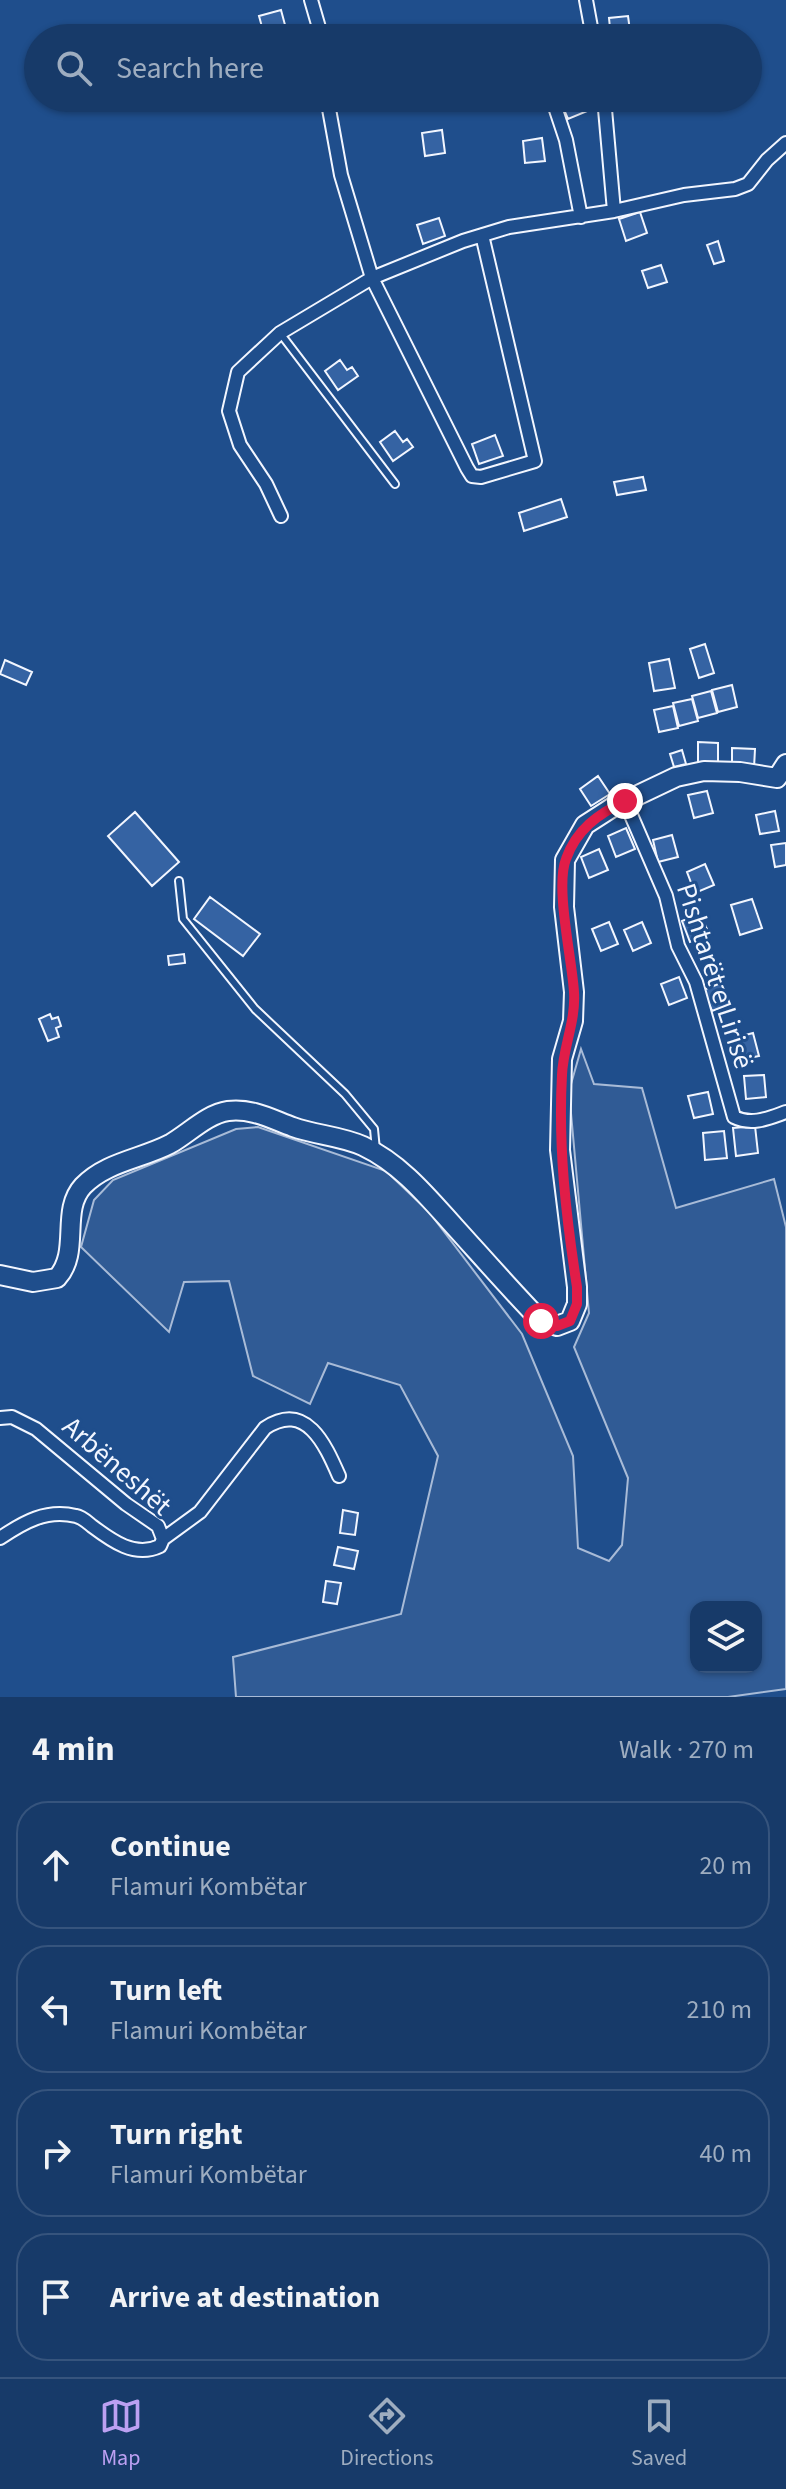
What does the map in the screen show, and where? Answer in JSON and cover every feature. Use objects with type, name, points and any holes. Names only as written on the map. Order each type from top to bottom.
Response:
[{"type":"street","points":[[311,0],[318,24]]},
{"type":"street","points":[[586,0],[590,24]]},
{"type":"street","points":[[330,112],[341,175],[372,278],[472,476],[481,477],[535,461],[482,235]]},
{"type":"street","points":[[557,112],[566,140],[581,217]]},
{"type":"street","points":[[605,112],[614,211]]},
{"type":"street","points":[[281,516],[266,484],[240,445],[229,411],[238,372],[280,333],[372,278],[482,235],[509,227],[614,211],[684,195],[735,189],[748,184],[786,143]]},
{"type":"street","points":[[0,1275],[33,1282],[57,1278],[70,1255],[71,1215],[81,1188],[109,1167],[171,1143],[197,1125],[226,1111],[263,1114],[293,1127],[361,1145],[376,1153],[413,1180],[541,1321],[557,1326],[570,1321],[577,1304],[577,1287],[560,1150],[562,1059],[573,1021],[574,992],[564,907],[565,860],[585,825],[625,801],[676,777],[704,771],[783,776]]},
{"type":"street","name":"Pishtarët e Lirisë","points":[[625,801],[666,896],[678,946],[696,982],[734,1117],[757,1122],[786,1112]]},
{"type":"street","name":"Arbëneshët","points":[[0,1418],[12,1417],[36,1429],[126,1504],[158,1526],[163,1539],[160,1546],[149,1551],[125,1548],[80,1516],[59,1514],[29,1519],[0,1538]]},
{"type":"street","points":[[163,1539],[200,1512],[265,1428],[277,1420],[292,1418],[324,1441],[339,1476]]},
{"type":"lane","points":[[280,333],[395,484]]},
{"type":"lane","points":[[179,881],[183,919],[255,1009],[355,1106],[374,1129],[376,1153]]},
{"type":"shaded area","points":[[581,1049],[594,1084],[642,1088],[676,1208],[774,1179],[786,1227],[786,1689],[728,1697],[236,1697],[233,1657],[401,1614],[438,1456],[400,1385],[328,1363],[310,1404],[253,1376],[229,1281],[184,1282],[169,1332],[81,1247],[94,1200],[113,1180],[236,1129],[258,1127],[386,1171],[429,1212],[522,1334],[573,1456],[578,1548],[609,1561],[622,1545],[628,1478],[574,1347],[589,1313],[569,1091]]},
{"type":"building","points":[[281,10],[285,24],[261,24],[259,16]]},
{"type":"building","points":[[628,16],[629,24],[610,24],[609,18]]},
{"type":"building","points":[[565,112],[585,112],[568,119]]},
{"type":"building","points":[[442,130],[445,153],[425,156],[422,133]]},
{"type":"building","points":[[542,138],[545,161],[525,163],[523,141]]},
{"type":"building","points":[[640,212],[647,233],[626,241],[619,219]]},
{"type":"building","points":[[439,218],[445,236],[423,244],[417,225]]},
{"type":"building","points":[[718,241],[724,261],[714,264],[707,245]]},
{"type":"building","points":[[661,265],[667,282],[648,288],[642,271]]},
{"type":"building","points":[[340,360],[347,370],[352,367],[358,376],[338,390],[325,371]]},
{"type":"building","points":[[395,431],[403,442],[407,439],[413,447],[393,461],[380,442]]},
{"type":"building","points":[[495,435],[503,456],[479,464],[472,444]]},
{"type":"building","points":[[643,477],[646,490],[617,495],[614,482]]},
{"type":"building","points":[[561,499],[567,517],[524,531],[519,513]]},
{"type":"building","points":[[705,644],[714,673],[699,678],[690,649]]},
{"type":"building","points":[[669,659],[675,688],[654,691],[649,663]]},
{"type":"building","points":[[5,660],[32,672],[26,685],[0,674]]},
{"type":"building","points":[[732,685],[737,707],[718,712],[712,690]]},
{"type":"building","points":[[711,691],[717,713],[698,718],[692,696]]},
{"type":"building","points":[[692,699],[698,721],[679,726],[673,703]]},
{"type":"building","points":[[673,706],[678,728],[659,732],[654,710]]},
{"type":"building","points":[[698,742],[718,743],[718,765],[698,765]]},
{"type":"building","points":[[732,748],[755,749],[754,768],[732,768]]},
{"type":"building","points":[[682,750],[686,764],[674,767],[670,754]]},
{"type":"building","points":[[598,776],[610,794],[591,806],[580,789]]},
{"type":"building","points":[[707,791],[713,813],[694,818],[688,795]]},
{"type":"building","points":[[775,811],[779,831],[760,834],[756,815]]},
{"type":"building","points":[[135,812],[179,862],[152,886],[108,836]]},
{"type":"building","points":[[626,828],[635,849],[616,857],[608,836]]},
{"type":"building","points":[[672,835],[678,857],[658,862],[653,840]]},
{"type":"building","points":[[786,843],[786,865],[775,867],[771,845]]},
{"type":"building","points":[[599,849],[608,870],[589,878],[581,857]]},
{"type":"building","points":[[705,864],[714,885],[695,893],[687,872]]},
{"type":"building","points":[[210,897],[260,934],[243,956],[194,919]]},
{"type":"building","points":[[752,899],[762,928],[740,935],[731,905]]},
{"type":"building","points":[[700,913],[709,934],[690,942],[682,921]]},
{"type":"building","points":[[609,922],[618,944],[601,951],[592,929]]},
{"type":"building","points":[[642,922],[651,943],[633,951],[624,930]]},
{"type":"building","points":[[184,954],[185,963],[169,965],[168,956]]},
{"type":"building","points":[[679,977],[687,998],[669,1005],[661,984]]},
{"type":"building","points":[[721,983],[730,1004],[712,1011],[703,990]]},
{"type":"building","points":[[50,1014],[52,1019],[58,1017],[61,1026],[56,1028],[59,1037],[48,1041],[39,1019]]},
{"type":"building","points":[[753,1033],[759,1056],[739,1060],[734,1038]]},
{"type":"building","points":[[764,1075],[766,1097],[746,1099],[744,1076]]},
{"type":"building","points":[[708,1092],[713,1114],[694,1118],[688,1096]]},
{"type":"building","points":[[755,1126],[758,1153],[736,1156],[733,1128]]},
{"type":"building","points":[[724,1131],[727,1158],[705,1160],[703,1133]]},
{"type":"building","points":[[343,1510],[358,1513],[355,1535],[340,1533]]},
{"type":"building","points":[[338,1547],[358,1551],[354,1569],[334,1565]]},
{"type":"building","points":[[326,1581],[341,1583],[337,1604],[323,1602]]},
{"type":"route","points":[[541,1321],[557,1326],[570,1321],[577,1304],[560,1150],[562,1059],[573,1021],[574,992],[564,907],[565,860],[585,825],[625,801]]}]
